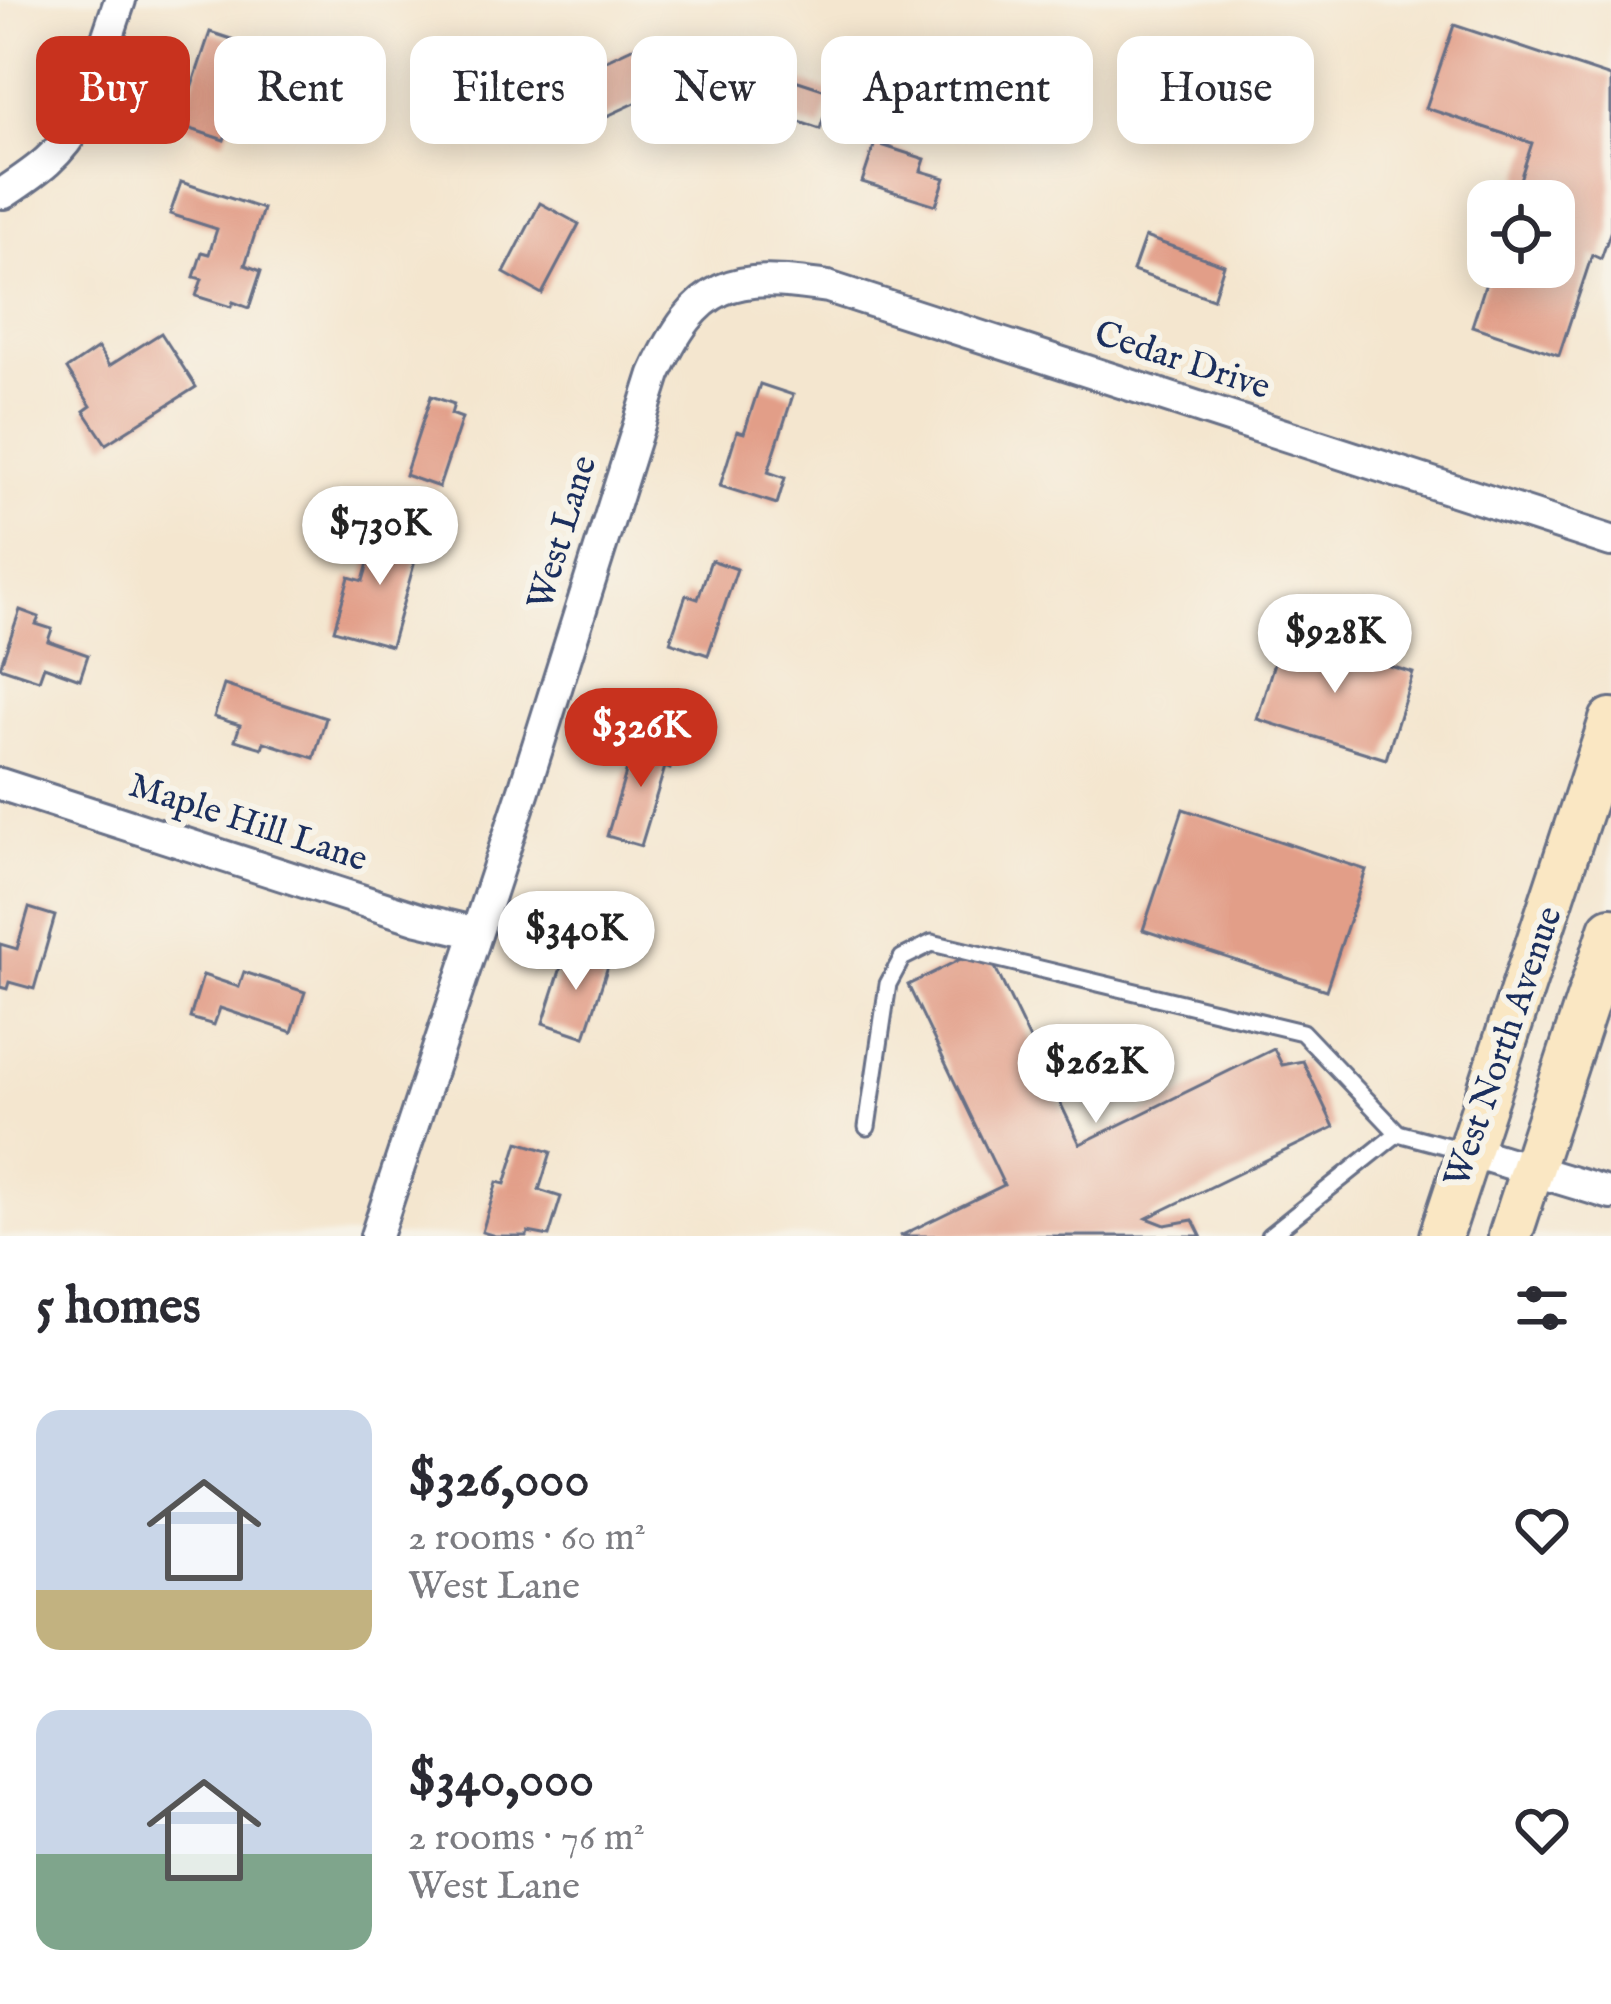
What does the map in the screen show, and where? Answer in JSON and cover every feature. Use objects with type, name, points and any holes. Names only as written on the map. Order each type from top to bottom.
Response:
[{"type":"main road","name":"West North Avenue","points":[[1441,1236],[1599,799],[1611,720]]},
{"type":"main road","name":"West North Avenue","points":[[1510,1236],[1611,929]]},
{"type":"street","points":[[4,193],[54,160],[70,137],[120,0]]},
{"type":"street","name":"Cedar Drive","points":[[725,287],[776,279],[828,287],[1611,541]]},
{"type":"street","name":"West Lane","points":[[376,1236],[655,374],[684,318],[725,287]]},
{"type":"street","name":"Maple Hill Lane","points":[[0,784],[473,932]]},
{"type":"street","points":[[1469,1151],[1611,1194]]},
{"type":"lane","points":[[867,1126],[888,984],[902,958],[932,943],[1302,1032],[1398,1132],[1469,1151]]},
{"type":"lane","points":[[1269,1236],[1398,1132]]},
{"type":"building","points":[[1454,25],[1611,77],[1611,230],[1601,259],[1592,255],[1559,355],[1472,326],[1484,288],[1575,288],[1575,180],[1520,180],[1532,143],[1426,108]]},
{"type":"building","points":[[210,32],[222,36],[214,36],[214,137],[190,129],[190,92]]},
{"type":"building","points":[[631,49],[631,105],[607,116],[607,60]]},
{"type":"building","points":[[797,81],[821,88],[820,129],[797,121]]},
{"type":"building","points":[[875,144],[925,159],[921,171],[945,178],[936,205],[862,182]]},
{"type":"building","points":[[181,182],[263,209],[245,265],[261,271],[249,308],[196,296],[202,279],[194,277],[217,229],[170,214]]},
{"type":"building","points":[[540,203],[579,224],[542,294],[504,273]]},
{"type":"building","points":[[1145,237],[1224,265],[1213,299],[1133,271]]},
{"type":"building","points":[[161,333],[196,387],[106,444],[84,411],[91,406],[67,369],[98,348],[109,366]]},
{"type":"building","points":[[760,384],[793,395],[768,472],[785,478],[777,504],[720,486],[737,431],[744,433]]},
{"type":"building","points":[[431,396],[454,404],[451,414],[462,418],[439,487],[405,475]]},
{"type":"building","points":[[379,524],[422,536],[391,646],[334,630],[349,577],[363,581]]},
{"type":"building","points":[[711,560],[737,569],[708,655],[670,642],[686,595],[698,599]]},
{"type":"building","points":[[20,610],[39,617],[36,624],[52,629],[48,641],[88,655],[80,679],[44,666],[39,680],[0,667]]},
{"type":"building","points":[[1283,633],[1413,673],[1386,759],[1257,719]]},
{"type":"building","points":[[224,685],[326,718],[314,758],[264,742],[262,748],[235,740],[240,725],[214,717]]},
{"type":"building","points":[[645,733],[678,743],[670,769],[665,767],[641,846],[607,836],[627,769],[634,771]]},
{"type":"building","points":[[1183,809],[1366,870],[1326,990],[1143,930]]},
{"type":"building","points":[[29,908],[55,916],[34,989],[9,982],[7,989],[0,987],[0,944],[17,949]]},
{"type":"building","points":[[567,949],[609,963],[585,1037],[543,1023]]},
{"type":"building","points":[[969,955],[993,963],[1080,1144],[1274,1049],[1282,1065],[1303,1061],[1334,1127],[1147,1218],[1165,1225],[1193,1220],[1201,1236],[900,1236],[1004,1185],[908,985]]},
{"type":"building","points":[[244,972],[305,992],[292,1032],[220,1008],[214,1025],[190,1018],[203,975],[239,987]]},
{"type":"building","points":[[518,1142],[551,1152],[539,1190],[561,1197],[549,1236],[482,1232],[497,1182],[505,1184]]}]
